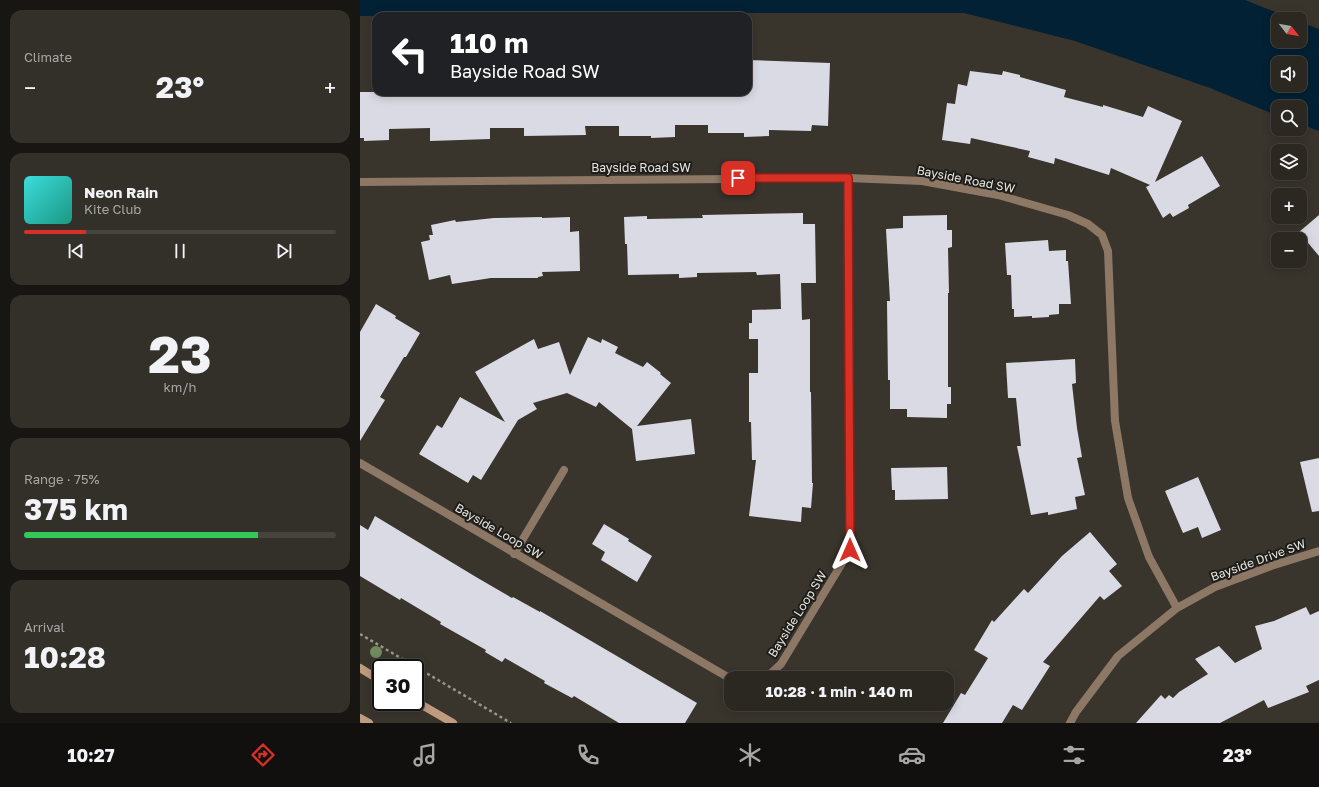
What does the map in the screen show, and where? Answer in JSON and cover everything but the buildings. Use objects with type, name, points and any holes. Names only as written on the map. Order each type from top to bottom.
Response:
[{"type":"main road","points":[[360,668],[372,675]]},
{"type":"main road","points":[[424,706],[453,723]]},
{"type":"main road","points":[[360,718],[369,723]]},
{"type":"street","name":"Bayside Road SW","points":[[360,182],[848,178],[922,181],[998,195],[1068,216],[1088,224],[1102,236],[1108,251],[1115,421],[1128,498],[1149,557],[1177,608]]},
{"type":"street","name":"Bayside Loop SW","points":[[774,671],[781,664],[850,550],[848,178]]},
{"type":"street","name":"Bayside Loop SW","points":[[360,463],[724,675]]},
{"type":"street","points":[[514,554],[564,470]]},
{"type":"street","name":"Bayside Drive SW","points":[[1070,723],[1076,712],[1118,656],[1177,608],[1215,586],[1319,551]]},
{"type":"path","points":[[360,634],[511,723]]},
{"type":"water","points":[[360,0],[1245,0],[1275,12],[1271,12],[1271,48],[1307,48],[1307,25],[1319,29],[1319,131],[1307,127],[1307,100],[1271,100],[1271,113],[1210,88],[1075,41],[964,13],[372,12],[372,16],[360,16]]},
{"type":"route","points":[[738,178],[848,178],[850,550]]}]
